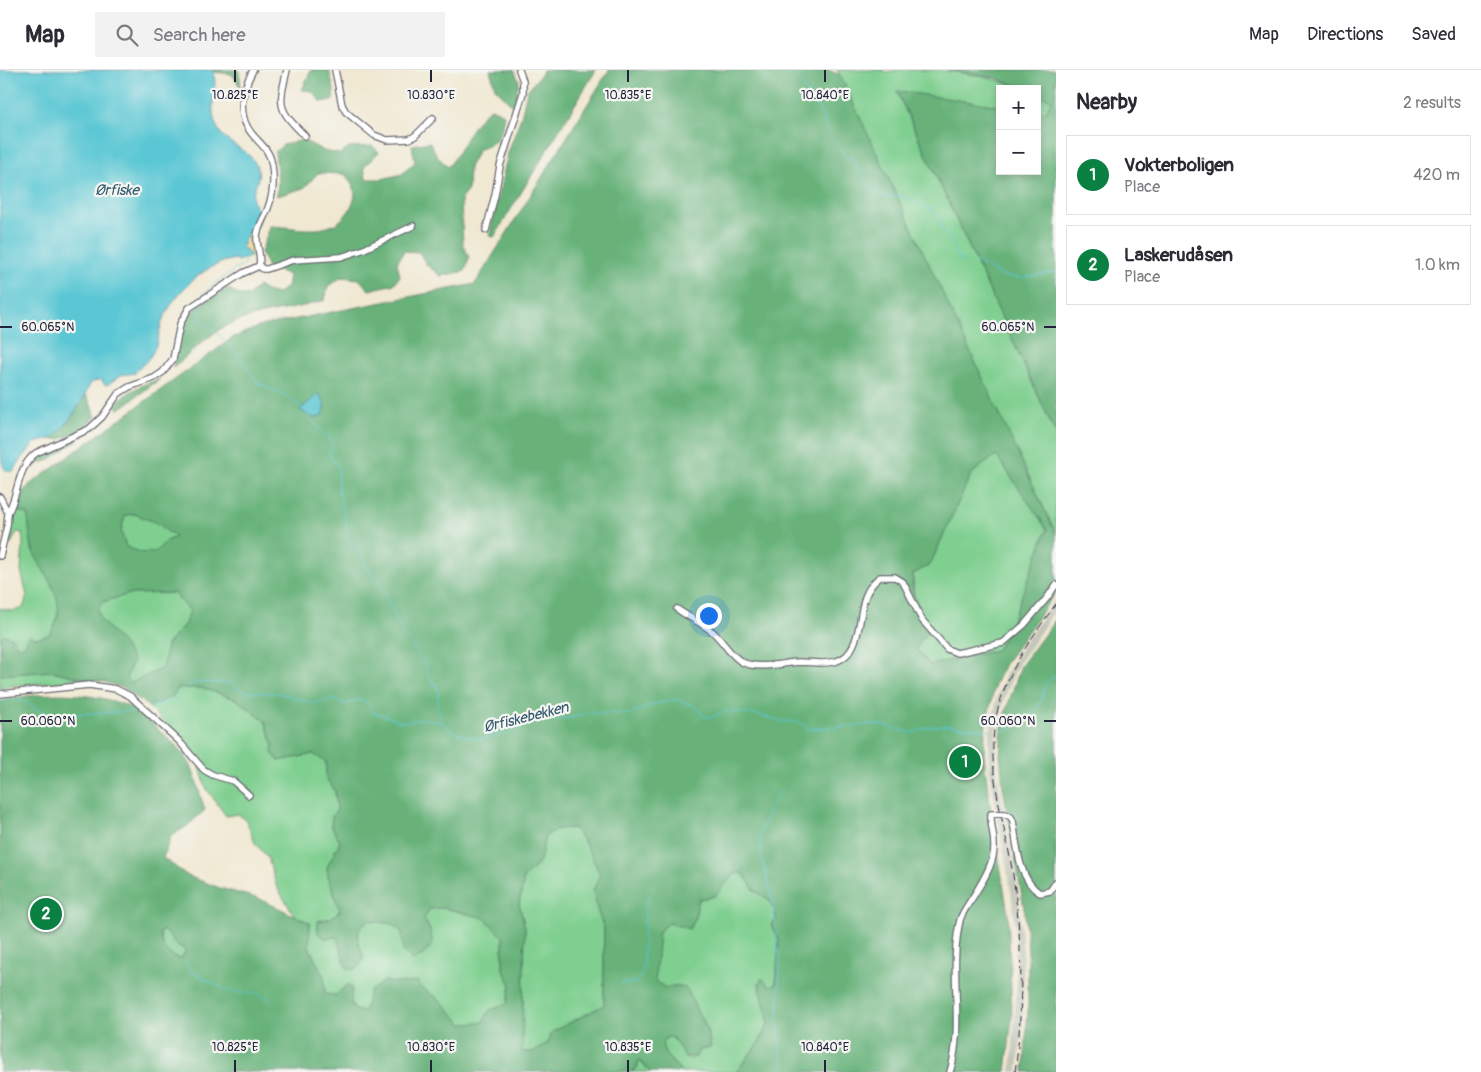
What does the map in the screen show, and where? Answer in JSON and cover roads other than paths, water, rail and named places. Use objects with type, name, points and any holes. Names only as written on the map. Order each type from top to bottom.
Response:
[{"type":"street","points":[[253,70],[243,96],[242,112],[251,133],[268,152],[272,174],[269,206],[258,234],[257,246],[260,262],[257,268]]},
{"type":"street","points":[[287,70],[281,94],[284,114],[305,136]]},
{"type":"street","points":[[335,70],[342,105],[346,112],[374,135],[387,140],[409,139],[416,136],[433,118]]},
{"type":"street","points":[[486,230],[500,166],[522,93],[523,81],[519,70]]},
{"type":"street","points":[[0,556],[8,513],[14,502],[24,465],[30,457],[89,429],[102,417],[118,394],[129,387],[158,376],[168,367],[174,358],[178,332],[184,315],[189,308],[244,273],[257,268],[267,269],[293,260],[341,258],[413,226]]},
{"type":"street","points":[[0,497],[8,513]]},
{"type":"street","points":[[677,609],[710,630],[742,662],[751,665],[800,662],[820,664],[847,656],[856,638],[865,595],[871,583],[880,577],[895,578],[903,582],[922,620],[946,648],[957,653],[1004,643],[1024,625],[1056,585]]},
{"type":"street","points":[[0,694],[89,685],[116,689],[130,696],[179,740],[204,770],[213,775],[234,781],[249,795]]},
{"type":"street","points":[[950,1072],[955,1043],[956,963],[960,920],[993,858],[995,839],[991,814],[1011,816],[1022,864],[1029,884],[1040,893],[1050,891],[1056,882]]},
{"type":"water","name":"Ørfiske","points":[[0,70],[213,70],[215,84],[214,120],[220,133],[247,154],[256,164],[258,179],[253,192],[253,201],[261,214],[257,226],[247,235],[242,246],[250,254],[250,257],[213,266],[192,281],[182,290],[167,311],[153,352],[136,373],[121,375],[107,385],[101,379],[91,383],[80,404],[64,427],[51,439],[34,443],[14,471],[9,472],[2,464],[0,447]]},
{"type":"water","points":[[319,394],[324,404],[323,415],[315,418],[301,411],[302,407]]},
{"type":"waterway","points":[[794,70],[798,80],[823,116],[829,134]]},
{"type":"waterway","points":[[834,140],[847,159],[853,158],[857,161],[859,171],[873,192],[890,198],[898,195],[919,203],[923,208],[930,208],[940,221],[944,233],[950,238],[955,253],[961,261],[966,261]]},
{"type":"waterway","name":"Ørfiskebekken","points":[[199,298],[218,281],[244,264],[245,259]]},
{"type":"waterway","points":[[975,262],[1004,276],[1023,278]]},
{"type":"waterway","points":[[1026,277],[1056,272]]},
{"type":"waterway","name":"Ørfiskebekken","points":[[198,304],[202,323],[211,327],[239,357],[259,384],[285,395],[302,408]]},
{"type":"waterway","name":"Ørfiskebekken","points":[[306,413],[323,434],[330,437],[333,446],[329,453],[338,468],[338,489],[348,531],[347,541],[356,545],[368,569],[380,585],[404,634],[424,661],[431,682],[436,684],[439,693],[437,705],[444,725],[452,731],[464,736],[480,739],[504,734],[539,721],[571,718],[587,713],[630,714],[655,704],[676,699],[698,708],[703,716],[712,717],[726,711],[759,715],[779,721],[798,722],[810,729],[877,724],[912,733],[928,727],[947,725],[989,730]]},
{"type":"waterway","name":"Ørfiskebekken","points":[[1002,730],[1009,730],[1030,715],[1041,701],[1046,683],[1056,676]]},
{"type":"waterway","points":[[148,708],[175,699],[190,685],[204,682],[230,682],[235,687],[248,692],[279,693],[311,703],[334,700],[346,704],[358,700],[368,703],[374,714],[380,714],[402,722],[422,719],[442,722]]},
{"type":"waterway","points":[[0,701],[17,700],[51,715],[142,711]]},
{"type":"waterway","points":[[780,791],[761,829],[760,840],[761,857],[773,906],[780,967],[778,1022],[783,1072]]},
{"type":"waterway","points":[[621,983],[636,983],[643,973],[645,909],[650,895]]},
{"type":"waterway","points":[[183,961],[195,974],[224,989],[235,992],[256,993],[270,999]]},
{"type":"railway","points":[[1015,1072],[1020,1023],[1020,948],[1013,875],[994,774],[994,734],[1001,698],[1013,669],[1029,642],[1056,604]]},
{"type":"place","name":"Vokterboligen","points":[[965,762]]},
{"type":"place","name":"Laskerudåsen","points":[[46,914]]}]
